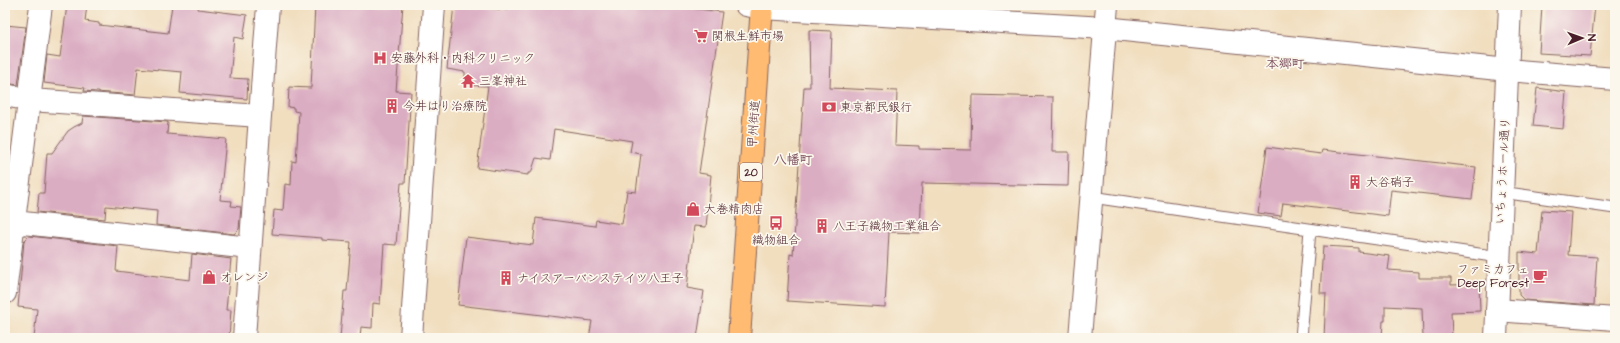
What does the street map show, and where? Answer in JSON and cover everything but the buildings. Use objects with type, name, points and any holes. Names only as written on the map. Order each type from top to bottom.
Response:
[{"type":"highway","name":"甲州街道","points":[[739,338],[757,6]]},
{"type":"street","points":[[5,293],[9,222],[30,100],[41,5]]},
{"type":"street","points":[[244,338],[268,5]]},
{"type":"street","points":[[411,338],[434,5]]},
{"type":"street","points":[[1080,338],[1107,5]]},
{"type":"street","name":"いちょうホール通り","points":[[1496,338],[1510,5]]},
{"type":"street","points":[[757,6],[1105,28],[1508,70],[1615,79]]},
{"type":"street","points":[[5,96],[30,100],[260,116]]},
{"type":"street","points":[[9,222],[250,248]]},
{"type":"street","points":[[1497,310],[1615,319]]},
{"type":"lane","points":[[1501,192],[1615,208]]},
{"type":"lane","points":[[1092,197],[1310,230],[1499,256]]},
{"type":"lane","points":[[1301,338],[1310,230]]},
{"type":"place","name":"関根生鮮市場","points":[[701,36]]},
{"type":"place","name":"安藤外科・内科クリニック","points":[[380,58]]},
{"type":"place","name":"三峯神社","points":[[468,81]]},
{"type":"place","name":"今井はり治療院","points":[[392,106]]},
{"type":"place","name":"東京都民銀行","points":[[829,107]]},
{"type":"place","name":"大谷硝子","points":[[1355,182]]},
{"type":"place","name":"大巻精肉店","points":[[693,209]]},
{"type":"place","name":"織物組合","points":[[776,223]]},
{"type":"place","name":"八王子織物工業組合","points":[[822,226]]},
{"type":"place","name":"ファミカフェ Deep Forest","points":[[1540,276]]},
{"type":"place","name":"オレンジ","points":[[209,277]]},
{"type":"place","name":"ナイスアーバンステイツ八王子","points":[[506,278]]},
{"type":"district","name":"本郷町","points":[[1285,64]]},
{"type":"district","name":"八幡町","points":[[793,160]]}]
